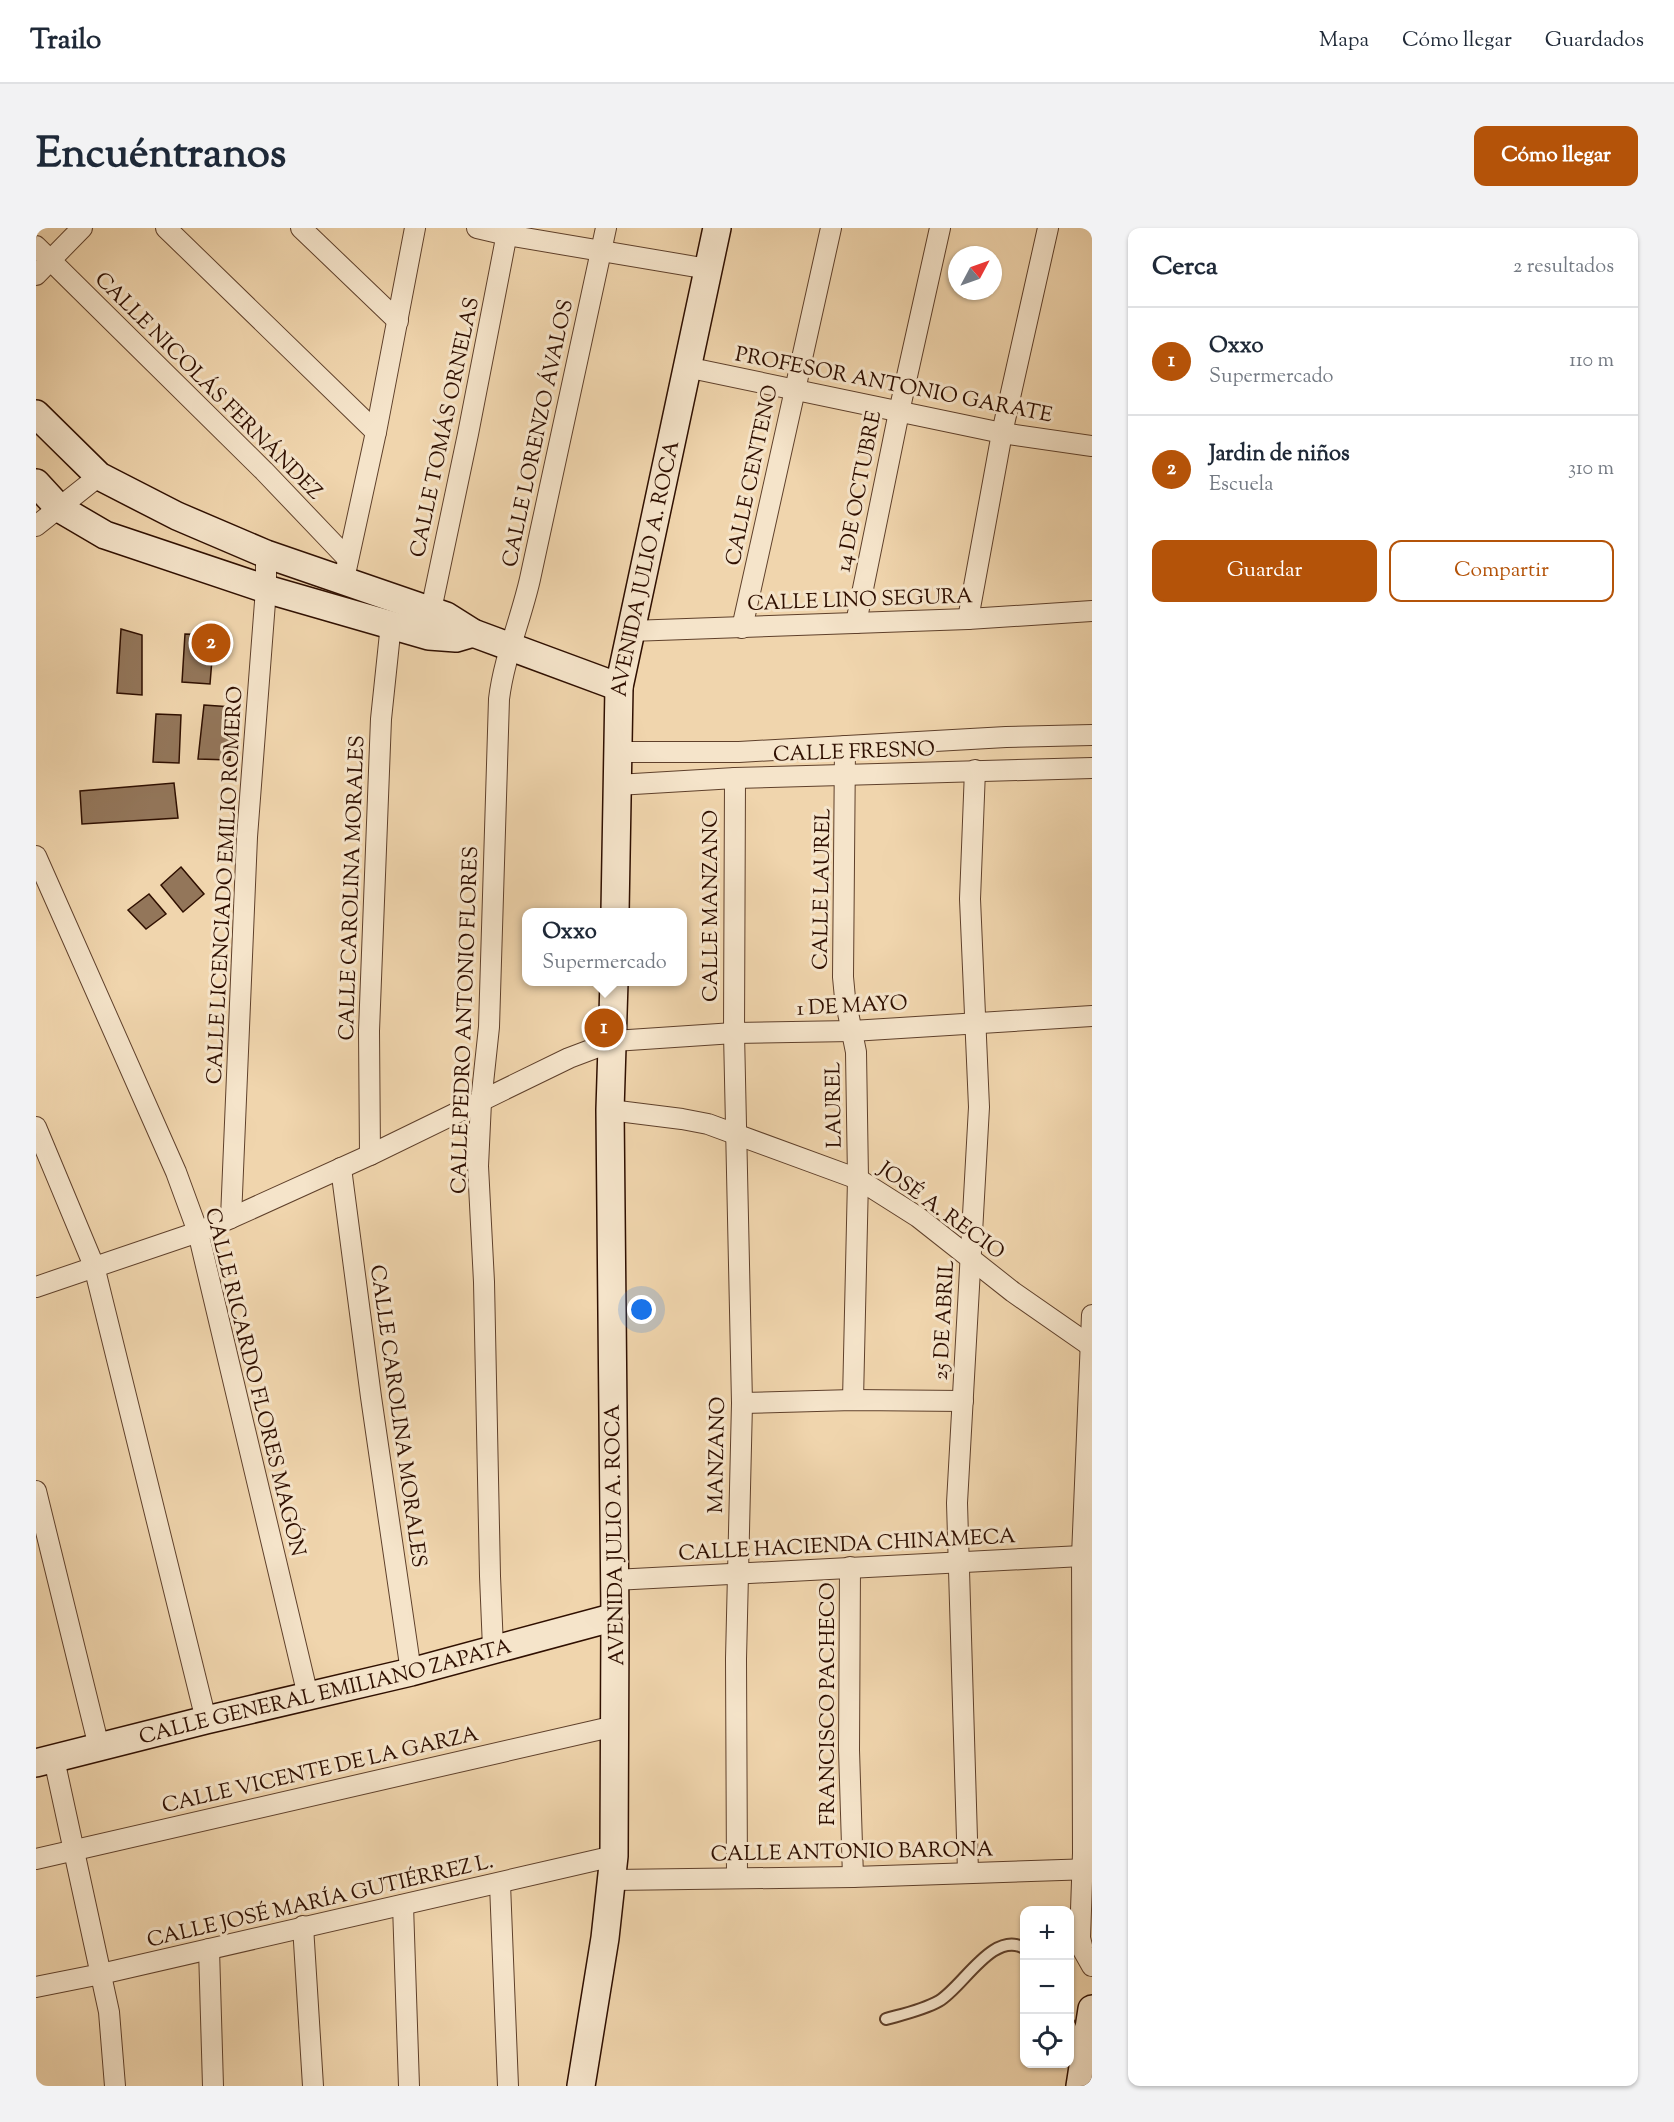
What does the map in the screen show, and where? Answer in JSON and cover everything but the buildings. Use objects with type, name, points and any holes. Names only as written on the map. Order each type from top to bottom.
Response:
[{"type":"street","points":[[36,275],[82,228]]},
{"type":"street","points":[[166,228],[376,432]]},
{"type":"street","points":[[301,228],[398,321]]},
{"type":"street","points":[[346,570],[376,432],[415,228]]},
{"type":"street","points":[[477,228],[708,269]]},
{"type":"street","name":"CALLE LORENZO ÁVALOS","points":[[511,648],[528,590],[606,228]]},
{"type":"street","name":"AVENIDA JULIO A. ROCA","points":[[615,908],[619,687],[717,228]]},
{"type":"street","name":"CALLE CENTENO","points":[[742,628],[831,228]]},
{"type":"street","name":"14 DE OCTUBRE","points":[[856,623],[898,412],[940,228]]},
{"type":"street","points":[[968,619],[1002,433],[1048,228]]},
{"type":"street","name":"CALLE TOMÁS ORNELAS","points":[[430,623],[508,232]]},
{"type":"street","name":"CALLE NICOLÁS FERNÁNDEZ","points":[[36,246],[264,471],[346,570]]},
{"type":"street","name":"PROFESOR ANTONIO GARATE","points":[[686,367],[1002,433],[1092,446]]},
{"type":"street","points":[[36,414],[99,476],[177,516],[266,554],[346,570],[456,638],[473,633],[619,687]]},
{"type":"street","points":[[36,526],[99,476]]},
{"type":"street","points":[[36,483],[59,508],[105,535],[266,589],[392,624],[430,623]]},
{"type":"street","name":"CALLE LICENCIADO EMILIO ROMERO","points":[[231,1218],[247,837],[266,589],[266,554]]},
{"type":"street","name":"CALLE LINO SEGURA","points":[[630,631],[968,619],[1092,611]]},
{"type":"street","name":"CALLE CAROLINA MORALES","points":[[370,1155],[369,1031],[381,719],[392,624]]},
{"type":"street","name":"CALLE PEDRO ANTONIO FLORES","points":[[493,1648],[489,1576],[484,1282],[478,1166],[481,1101],[489,1027],[500,699],[502,675],[511,648]]},
{"type":"street","name":"CALLE FRESNO","points":[[617,752],[739,752],[1006,737],[1092,735]]},
{"type":"street","name":"CALLE LAUREL","points":[[845,746],[843,977],[852,1031]]},
{"type":"street","name":"CALLE FRESNO","points":[[617,784],[735,778],[1092,768]]},
{"type":"street","name":"25 DE ABRIL","points":[[968,1872],[957,1503],[979,1107],[970,899],[975,770]]},
{"type":"street","name":"CALLE MANZANO","points":[[734,1033],[735,778]]},
{"type":"street","name":"CALLE RICARDO FLORES MAGÓN","points":[[36,856],[171,1161],[198,1232],[308,1696]]},
{"type":"street","name":"AVENIDA JULIO A. ROCA","points":[[581,2086],[614,1868],[615,1617],[610,1110],[614,986]]},
{"type":"street","name":"1 DE MAYO","points":[[36,1287],[198,1232],[231,1218],[370,1155],[569,1058],[614,1041],[734,1033],[852,1031],[1092,1016]]},
{"type":"street","name":"LAUREL","points":[[852,1031],[856,1052],[858,1179],[853,1400]]},
{"type":"street","name":"MANZANO","points":[[734,1033],[742,1403],[736,1659],[737,1878]]},
{"type":"street","name":"JOSÉ A. RECIO","points":[[610,1110],[708,1124],[858,1179],[918,1217],[1014,1292],[1091,1346]]},
{"type":"street","points":[[36,1127],[94,1266],[206,1720]]},
{"type":"street","name":"CALLE CAROLINA MORALES","points":[[341,1168],[371,1397],[411,1671]]},
{"type":"street","points":[[1092,1315],[1082,1556],[1087,1869],[1080,1938],[1083,1950],[1092,1966]]},
{"type":"street","points":[[742,1403],[853,1400],[963,1401]]},
{"type":"street","points":[[36,1491],[99,1748]]},
{"type":"street","name":"CALLE HACIENDA CHINAMECA","points":[[614,1580],[1082,1556]]},
{"type":"street","name":"FRANCISCO PACHECO","points":[[850,1568],[849,1750],[853,1877]]},
{"type":"street","name":"CALLE GENERAL EMILIANO ZAPATA","points":[[45,1761],[411,1671],[615,1617]]},
{"type":"street","name":"CALLE VICENTE DE LA GARZA","points":[[36,1859],[615,1726]]},
{"type":"street","points":[[45,1761],[73,1850],[101,1974],[109,2012],[115,2086]]},
{"type":"street","name":"CALLE ANTONIO BARONA","points":[[614,1868],[737,1878],[853,1877],[1087,1869]]},
{"type":"street","name":"CALLE JOSÉ MARÍA GUTIÉRREZ L.","points":[[36,1987],[500,1884],[614,1868]]},
{"type":"street","points":[[500,1884],[508,2086]]},
{"type":"street","points":[[403,1905],[409,2086]]},
{"type":"street","points":[[303,1926],[313,2086]]},
{"type":"street","points":[[209,1949],[213,2086]]},
{"type":"street","points":[[1082,2073],[1092,2009]]},
{"type":"lane","points":[[886,2019],[940,2001],[995,1949],[1008,1945],[1020,1946]]},
{"type":"lane","points":[[1074,2041],[1082,2073]]},
{"type":"place","name":"Jardin de niños","points":[[211,643]]},
{"type":"place","name":"Oxxo","points":[[604,1028]]}]
